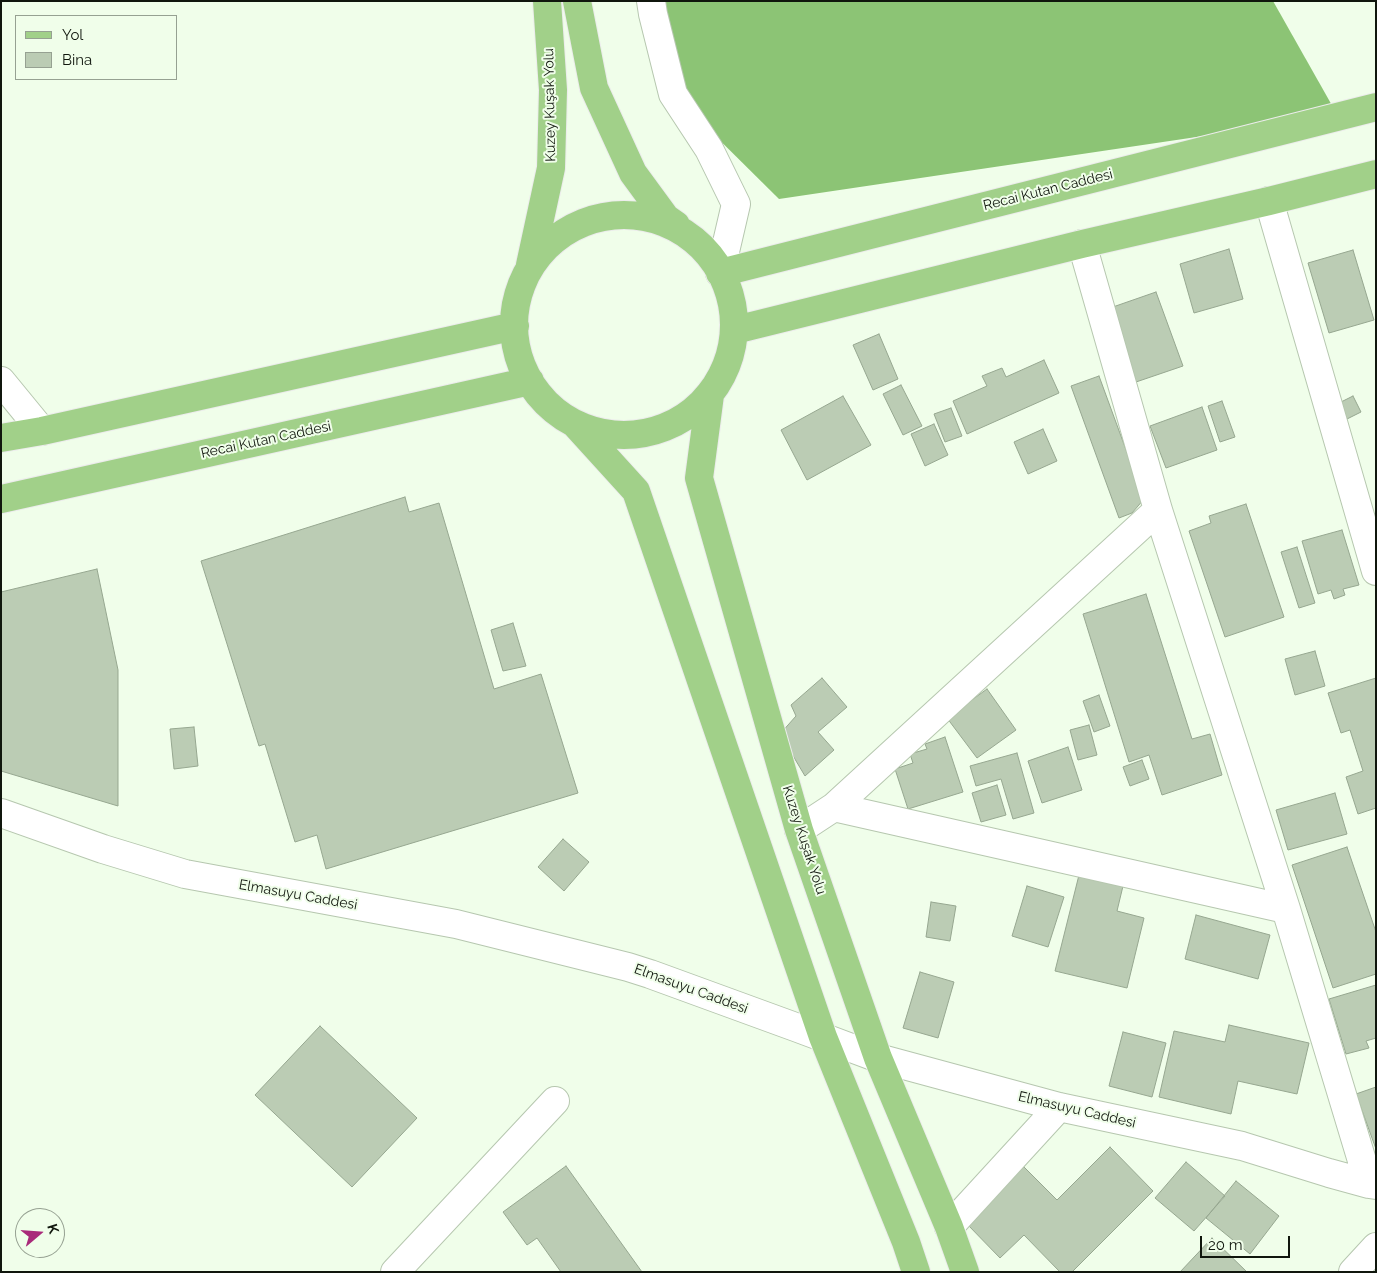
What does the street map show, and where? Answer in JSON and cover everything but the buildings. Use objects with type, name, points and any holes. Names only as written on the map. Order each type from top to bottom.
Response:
[{"type":"main road","name":"Kuzey Kuşak Yolu","points":[[529,267],[551,168],[553,90],[547,1]]},
{"type":"main road","points":[[576,425],[612,435],[648,433],[683,419],[710,395],[729,363],[735,330],[729,290],[712,257],[685,232],[666,218],[633,173],[594,88],[578,1]]},
{"type":"main road","name":"Recai Kutan Caddesi","points":[[720,273],[1376,107]]},
{"type":"main road","points":[[735,330],[1082,244],[1376,174]]},
{"type":"main road","points":[[685,232],[652,217],[617,214],[583,221],[552,240],[529,267],[516,301],[514,338],[524,374],[546,404],[576,425],[636,491],[823,1037],[906,1242],[913,1269]]},
{"type":"main road","points":[[1,438],[42,431],[515,326]]},
{"type":"main road","name":"Recai Kutan Caddesi","points":[[1,499],[530,381]]},
{"type":"main road","name":"Kuzey Kuşak Yolu","points":[[710,395],[699,478],[799,830],[878,1058],[949,1227],[964,1272]]},
{"type":"street","points":[[652,1],[652,14],[673,94],[709,149],[736,204],[720,273]]},
{"type":"street","points":[[1269,201],[1376,571]]},
{"type":"street","points":[[1082,244],[1158,510],[1373,1184]]},
{"type":"street","points":[[1,381],[42,431]]},
{"type":"street","points":[[799,830],[834,807],[1158,510]]},
{"type":"street","points":[[834,807],[1286,909]]},
{"type":"street","name":"Elmasuyu Caddesi","points":[[1,814],[103,849],[185,874],[456,924],[628,967],[878,1058],[1058,1107],[1242,1146],[1373,1184]]},
{"type":"street","points":[[395,1272],[555,1101]]},
{"type":"street","points":[[949,1227],[1058,1107]]},
{"type":"street","points":[[1353,1272],[1376,1247]]},
{"type":"green space","points":[[665,1],[1273,1],[1338,116],[779,199],[673,94]]}]
